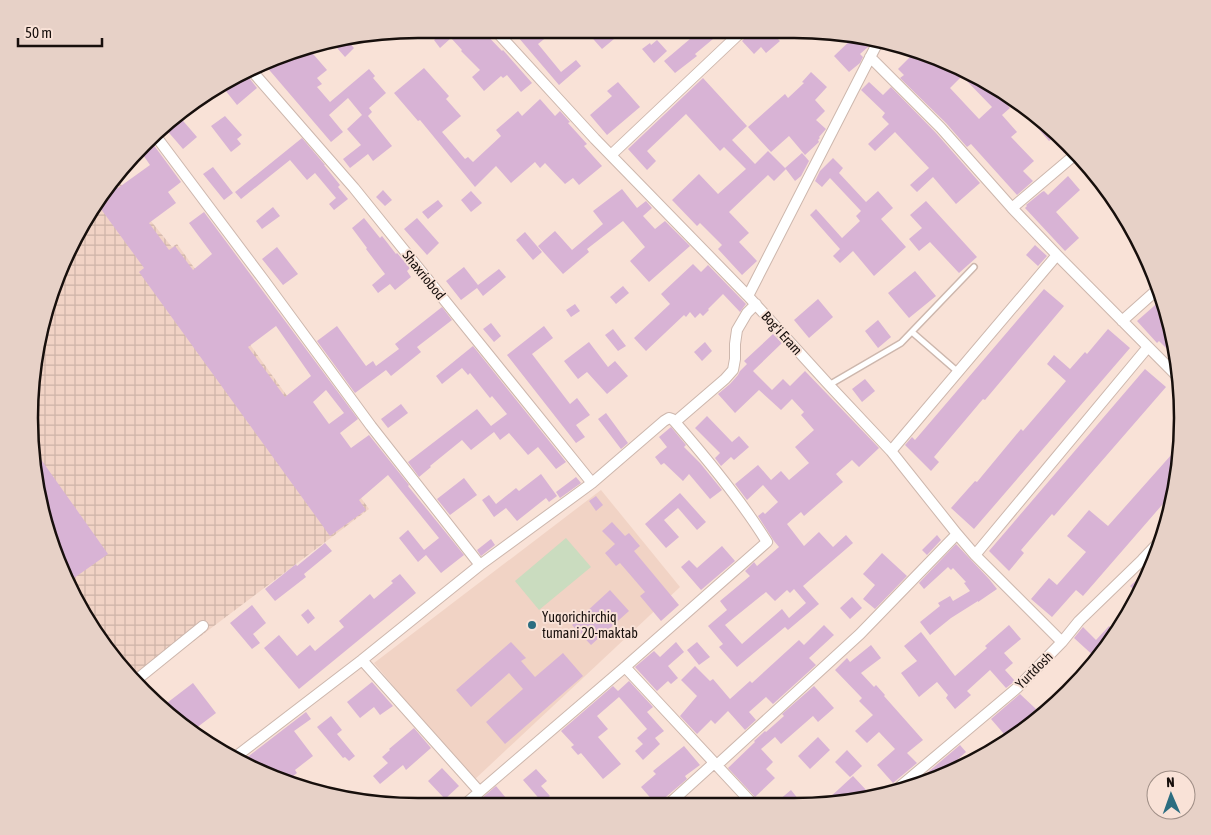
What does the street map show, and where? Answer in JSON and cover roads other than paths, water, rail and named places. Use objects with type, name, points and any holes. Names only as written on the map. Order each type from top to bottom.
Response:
[{"type":"street","name":"Bog'i Eram","points":[[505,38],[595,139],[756,304],[891,451],[975,555],[1062,642]]},
{"type":"street","points":[[611,154],[736,38]]},
{"type":"street","points":[[748,296],[876,47]]},
{"type":"street","points":[[870,57],[941,128],[1012,208],[1057,255],[1170,370]]},
{"type":"street","name":"Shaxriobod","points":[[255,74],[354,188],[592,483]]},
{"type":"street","points":[[158,140],[263,278],[371,426],[480,565]]},
{"type":"street","points":[[1012,208],[1071,158]]},
{"type":"street","points":[[891,451],[1057,255]]},
{"type":"street","points":[[1122,321],[1153,294]]},
{"type":"street","points":[[675,422],[732,370],[738,330],[747,312],[756,304]]},
{"type":"street","points":[[975,555],[1148,347]]},
{"type":"street","points":[[240,753],[362,660],[480,565],[592,483],[664,421],[669,418],[672,419],[703,455],[756,524],[767,542],[625,667],[471,798]]},
{"type":"street","points":[[676,798],[860,634],[957,534]]},
{"type":"street","name":"Yurtdosh","points":[[908,780],[1017,688],[1062,642],[1079,621],[1148,553]]},
{"type":"street","points":[[140,677],[203,626]]},
{"type":"street","points":[[362,660],[479,791]]},
{"type":"street","points":[[625,667],[747,798]]},
{"type":"lane","points":[[829,385],[901,343],[974,267]]},
{"type":"lane","points":[[912,332],[958,372]]},
{"type":"place","name":"Yuqorichirchiq tumani 20-maktab","points":[[532,625]]}]
